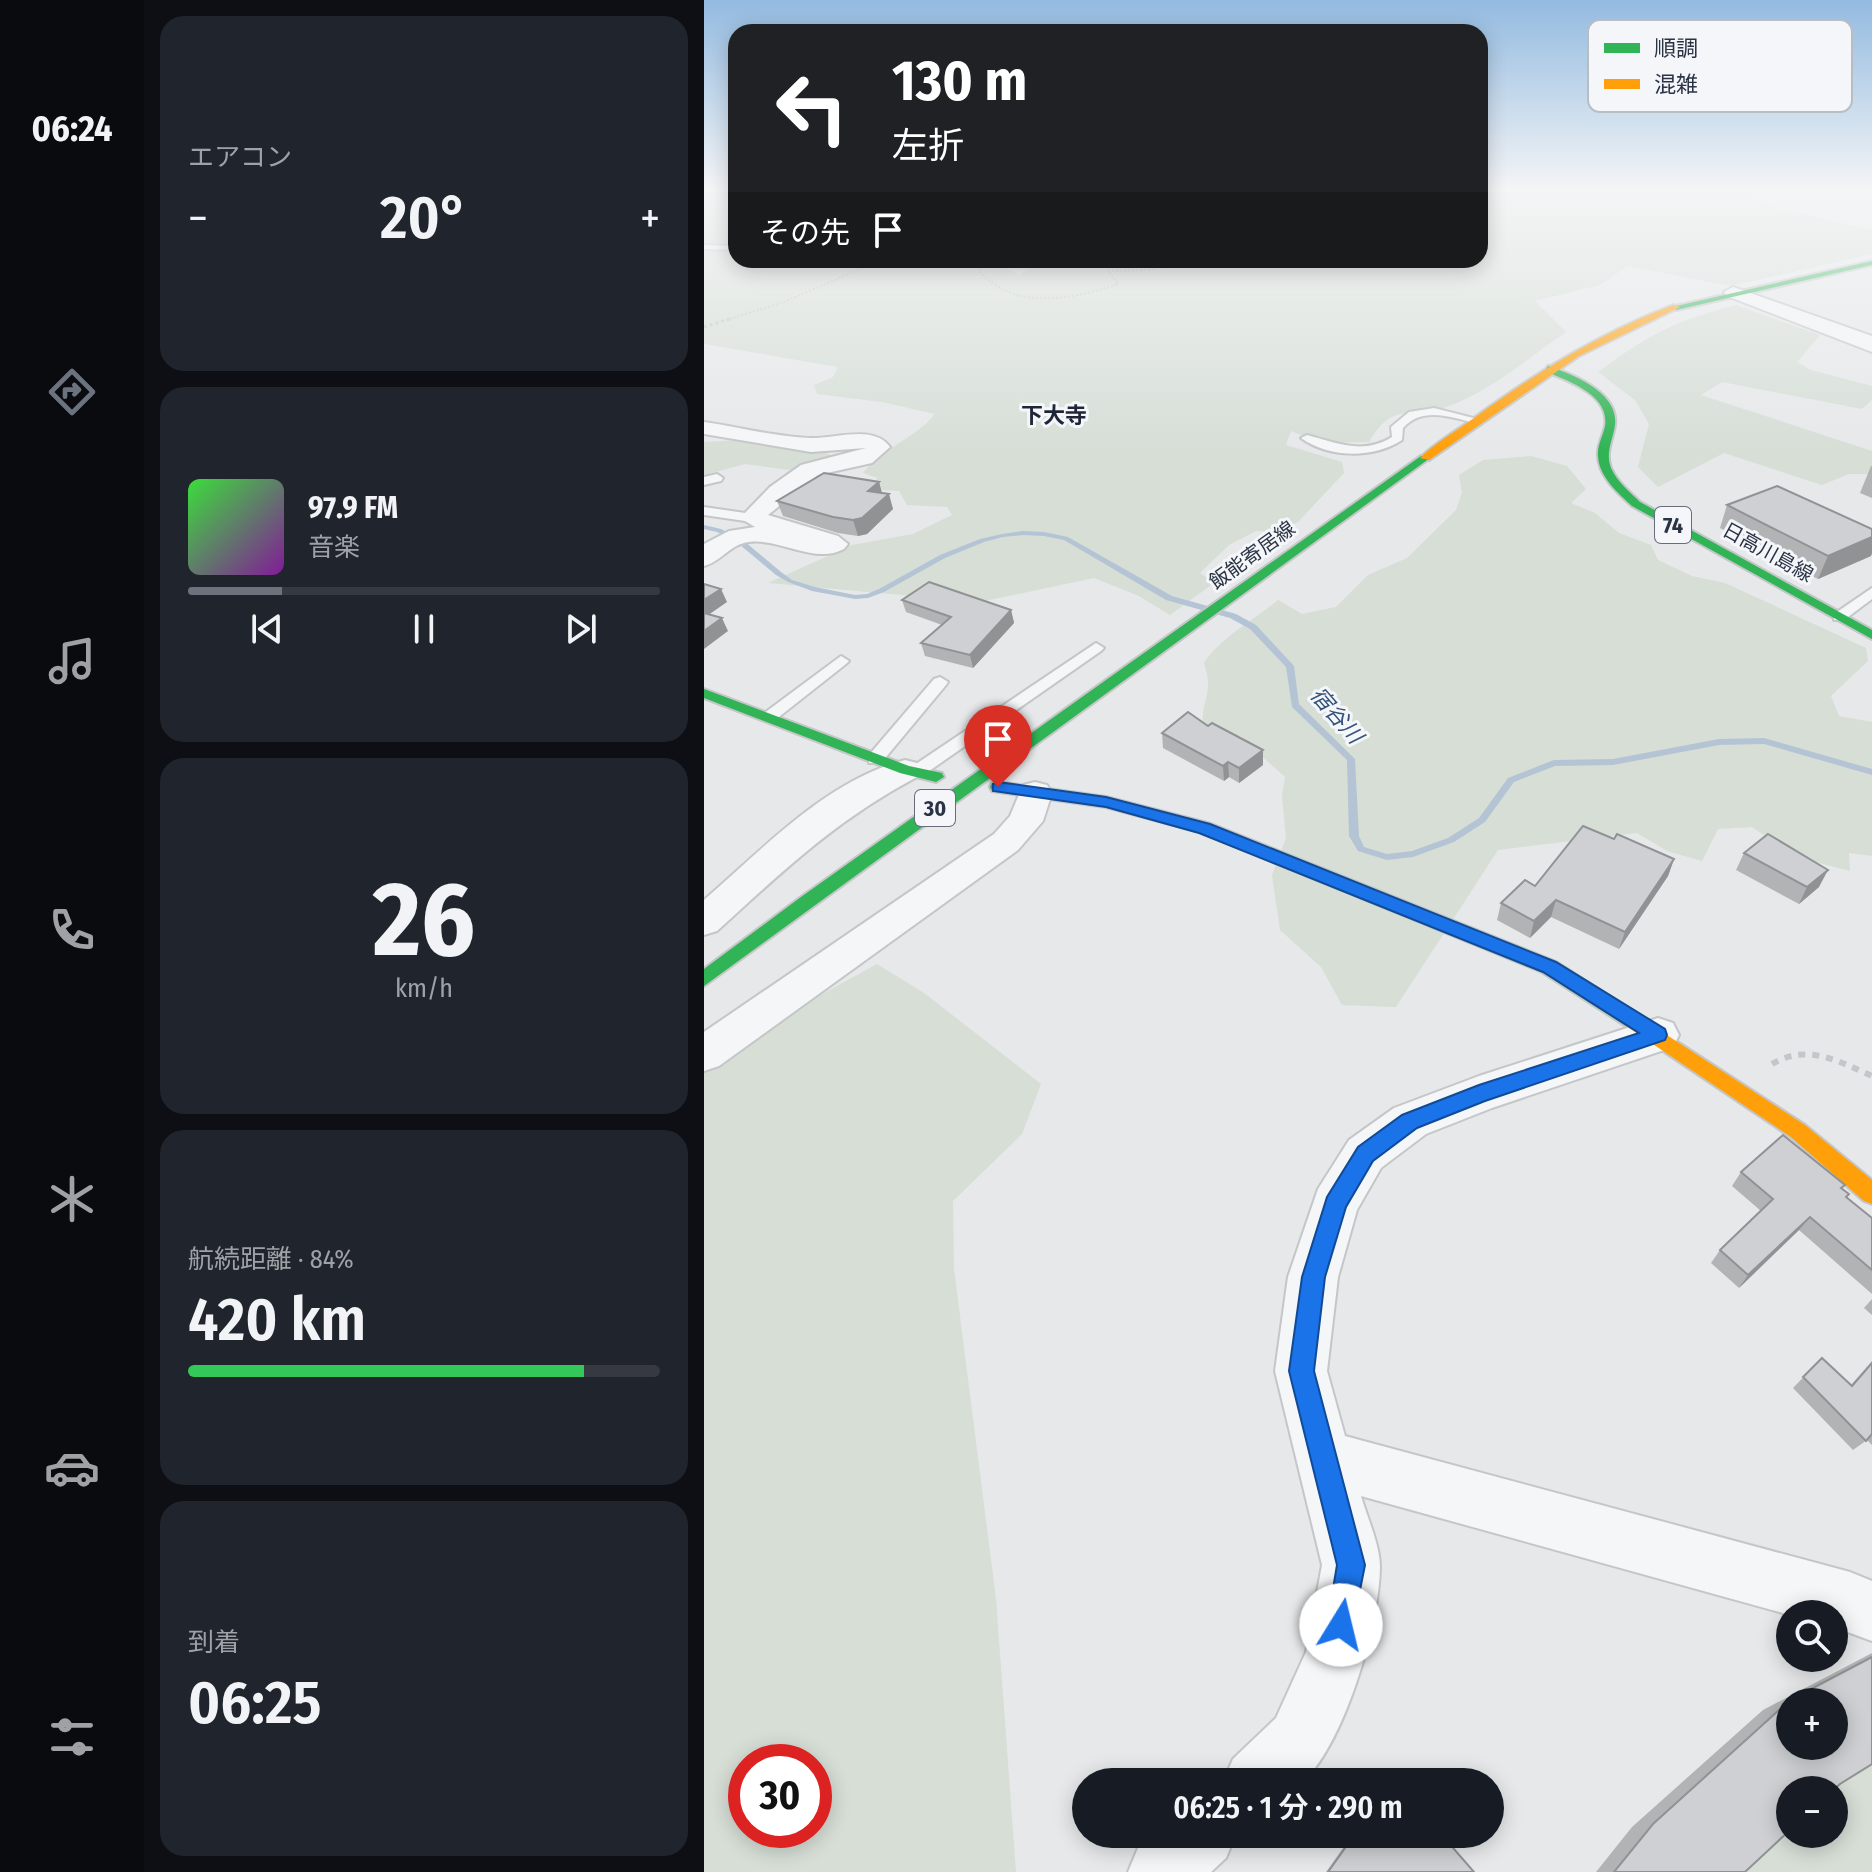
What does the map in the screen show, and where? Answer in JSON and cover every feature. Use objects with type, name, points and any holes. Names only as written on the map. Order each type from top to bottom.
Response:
[{"type":"main road","name":"飯能寄居線","points":[[704,979],[807,901],[1585,344],[1630,323],[1733,292],[1814,276]]},
{"type":"main road","name":"日高川島線","points":[[1548,369],[1589,389],[1606,406],[1611,422],[1603,446],[1602,463],[1622,492],[1650,513],[1872,635]]},
{"type":"main road","points":[[706,695],[908,769]]},
{"type":"main road","points":[[998,787],[1106,802],[1205,828],[1549,967],[1740,1089],[1798,1131],[1872,1194]]},
{"type":"street","points":[[1733,292],[1869,341],[1872,346]]},
{"type":"street","points":[[704,428],[785,443],[869,441],[879,447],[861,459],[834,462],[806,471],[752,518]]},
{"type":"street","points":[[704,558],[727,539],[744,533],[778,535],[828,548],[835,544],[752,518]]},
{"type":"street","points":[[704,921],[819,820],[908,769]]},
{"type":"street","points":[[704,1054],[1006,842],[1026,821],[1035,793]]},
{"type":"street","points":[[1271,1768],[1299,1741],[1336,1655],[1351,1565],[1301,1371],[1313,1277],[1335,1204],[1365,1154],[1410,1121],[1479,1094],[1658,1035]]},
{"type":"street","points":[[1323,1458],[1872,1611]]},
{"type":"street","points":[[1162,1872],[1187,1848]]},
{"type":"lane","points":[[1307,438],[1344,450],[1370,451],[1398,438],[1397,427],[1409,416],[1450,413],[1475,420]]},
{"type":"lane","points":[[704,511],[752,518]]},
{"type":"lane","points":[[1839,617],[1872,592]]},
{"type":"lane","points":[[908,769],[1096,648]]},
{"type":"lane","points":[[769,717],[841,661]]},
{"type":"lane","points":[[908,769],[940,682]]},
{"type":"path","points":[[704,327],[784,302],[843,276]]},
{"type":"path","points":[[983,276],[986,282],[1005,292],[1054,296],[1082,294],[1118,284],[1112,276]]},
{"type":"path","points":[[1740,1089],[1782,1057],[1806,1052],[1825,1055],[1872,1076]]},
{"type":"shaded area","points":[[704,276],[1613,276],[1600,285],[1535,301],[1566,332],[1507,374],[1459,402],[1431,411],[1394,416],[1378,429],[1369,442],[1320,443],[1291,431],[1286,445],[1342,462],[1344,473],[1298,522],[1275,532],[1256,531],[1229,545],[1200,573],[1214,583],[1170,615],[1139,596],[1094,578],[980,602],[768,583],[852,545],[913,534],[952,515],[947,507],[907,505],[899,491],[867,489],[878,478],[863,473],[935,414],[882,402],[817,394],[814,385],[833,377],[838,367],[704,344]]},
{"type":"shaded area","points":[[1681,276],[1773,276],[1730,286]]},
{"type":"shaded area","points":[[1736,305],[1820,335],[1797,362],[1811,370],[1872,386],[1872,400],[1862,409],[1722,382],[1701,395],[1872,451],[1872,474],[1849,474],[1822,485],[1724,453],[1658,487],[1638,467],[1649,424],[1635,400],[1598,372],[1663,330]]},
{"type":"shaded area","points":[[738,440],[817,449],[833,458],[789,470],[745,464],[704,475],[704,442]]},
{"type":"shaded area","points":[[1531,456],[1567,466],[1586,489],[1571,503],[1595,513],[1619,533],[1651,545],[1658,560],[1692,576],[1725,583],[1866,648],[1868,661],[1831,696],[1839,716],[1872,722],[1872,856],[1849,853],[1850,871],[1796,857],[1752,827],[1718,829],[1702,861],[1667,851],[1637,833],[1498,850],[1396,1007],[1342,1005],[1321,967],[1280,930],[1272,875],[1286,838],[1282,796],[1285,777],[1256,751],[1203,729],[1203,710],[1208,690],[1204,663],[1228,637],[1278,600],[1302,614],[1336,607],[1368,575],[1407,558],[1456,510],[1462,493],[1459,475],[1483,460]]},
{"type":"shaded area","points":[[877,964],[924,993],[1041,1084],[1022,1134],[953,1201],[954,1269],[996,1599],[1016,1872],[704,1872],[704,1071],[766,1025]]},
{"type":"shaded area","points":[[1872,1751],[1872,1872],[1719,1872],[1776,1820],[1776,1848],[1848,1848],[1848,1776],[1832,1776]]},
{"type":"building","points":[[824,473],[879,482],[868,491],[889,494],[862,518],[853,520],[777,501]]},
{"type":"building","points":[[1777,486],[1872,529],[1872,537],[1828,556],[1727,505]]},
{"type":"building","points":[[929,582],[1011,610],[970,655],[921,643],[951,617],[902,600]]},
{"type":"building","points":[[704,584],[721,589],[704,600]]},
{"type":"building","points":[[704,613],[722,618],[704,631]]},
{"type":"building","points":[[1188,712],[1208,726],[1212,723],[1263,750],[1239,768],[1228,762],[1223,766],[1162,733]]},
{"type":"building","points":[[1583,826],[1614,839],[1617,834],[1674,859],[1625,932],[1556,900],[1534,921],[1501,903],[1525,880],[1535,886]]},
{"type":"building","points":[[1768,834],[1828,870],[1807,887],[1744,853]]},
{"type":"building","points":[[1783,1135],[1845,1185],[1841,1188],[1849,1194],[1846,1197],[1872,1218],[1872,1270],[1810,1217],[1748,1275],[1720,1250],[1773,1199],[1741,1172]]},
{"type":"building","points":[[1822,1358],[1852,1386],[1872,1363],[1872,1434],[1866,1441],[1803,1377]]},
{"type":"building","points":[[1872,1657],[1872,1764],[1848,1779],[1848,1776],[1776,1776],[1776,1843],[1745,1872],[1614,1872],[1653,1824],[1776,1713],[1776,1760],[1848,1760],[1848,1688],[1813,1688]]},
{"type":"building","points":[[1345,1848],[1453,1848],[1474,1872],[1328,1872]]},
{"type":"waterway","name":"宿谷川","points":[[704,527],[741,542],[790,581],[812,589],[855,597],[881,591],[943,557],[982,541],[1002,535],[1044,534],[1066,538],[1169,598],[1233,616],[1253,627],[1290,666],[1295,705],[1351,759],[1354,836],[1361,849],[1387,857],[1413,854],[1451,840],[1482,820],[1511,780],[1554,763],[1613,762],[1719,742],[1764,741],[1872,772]]},
{"type":"traffic: fast","points":[[1676,307],[1812,276]]},
{"type":"traffic: fast","points":[[1548,369],[1588,388],[1606,406],[1610,417],[1603,457],[1606,469],[1636,504],[1872,635]]},
{"type":"traffic: fast","points":[[704,979],[807,901],[1425,458]]},
{"type":"traffic: fast","points":[[704,693],[905,770],[936,777]]},
{"type":"traffic: fast","points":[[998,787],[1106,802],[1205,828],[1549,967],[1633,1021]]},
{"type":"traffic: slow","points":[[1425,458],[1575,354],[1607,336],[1676,307]]},
{"type":"traffic: slow","points":[[1633,1021],[1798,1131],[1872,1194]]},
{"type":"district","name":"下大寺","points":[[1054,415]]},
{"type":"route","points":[[998,787],[1106,802],[1205,828],[1549,967],[1658,1035],[1479,1094],[1410,1121],[1365,1154],[1335,1204],[1313,1277],[1301,1371],[1351,1565],[1341,1625]]}]
